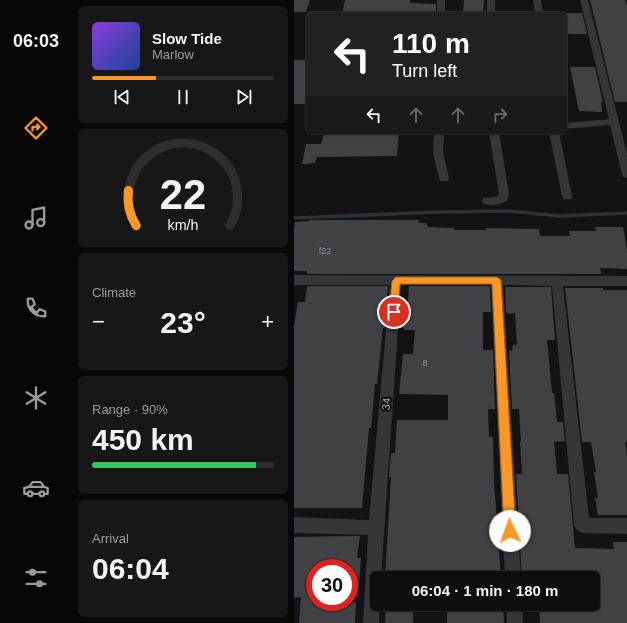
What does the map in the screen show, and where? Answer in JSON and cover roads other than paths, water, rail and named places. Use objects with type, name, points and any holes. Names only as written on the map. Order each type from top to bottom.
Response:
[{"type":"street","points":[[441,0],[441,12]]},
{"type":"street","points":[[491,0],[491,12]]},
{"type":"street","points":[[538,0],[539,12]]},
{"type":"street","points":[[584,0],[627,174]]},
{"type":"street","points":[[567,126],[614,122]]},
{"type":"street","points":[[439,134],[438,153],[444,178]]},
{"type":"street","points":[[487,201],[497,201],[503,198],[504,194],[494,134]]},
{"type":"street","points":[[554,134],[567,196]]},
{"type":"street","points":[[294,280],[627,281]]},
{"type":"street","points":[[497,280],[513,571]]},
{"type":"street","points":[[557,280],[582,525],[627,526]]},
{"type":"street","name":"34","points":[[371,623],[376,528],[396,281]]},
{"type":"street","points":[[294,525],[376,528]]},
{"type":"street","points":[[514,611],[515,623]]},
{"type":"waterway","points":[[294,218],[440,212],[510,211],[559,216],[627,213]]}]
